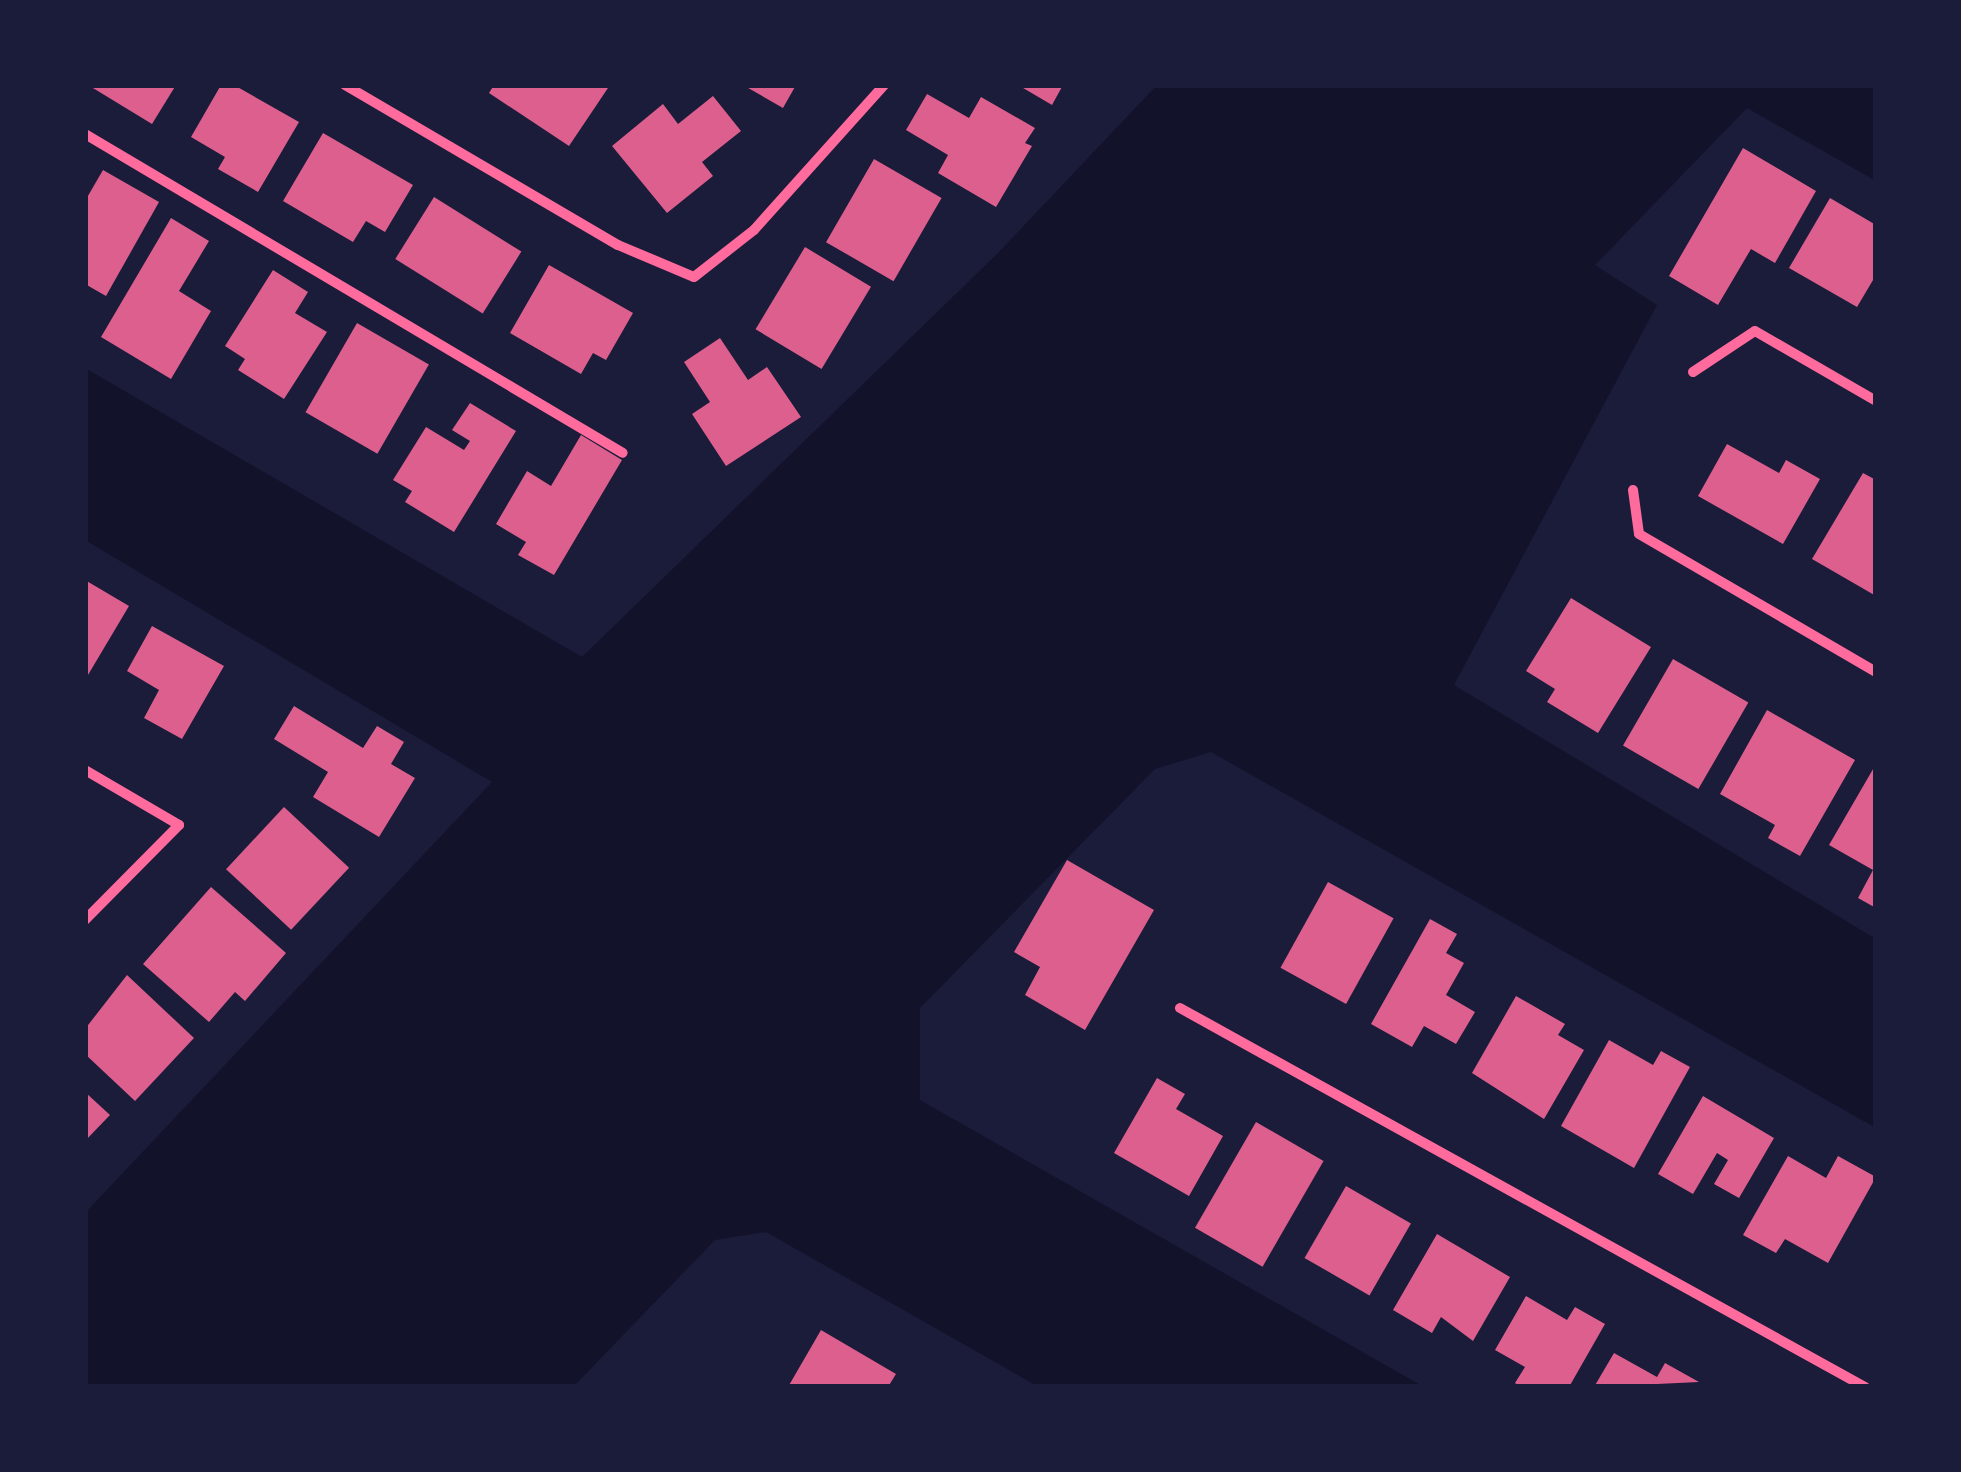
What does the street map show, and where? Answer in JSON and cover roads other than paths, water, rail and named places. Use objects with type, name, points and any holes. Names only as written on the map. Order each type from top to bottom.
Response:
[{"type":"street","points":[[345,85],[618,245],[694,277],[754,230],[884,85]]},
{"type":"street","points":[[85,134],[623,453]]},
{"type":"street","points":[[1693,372],[1754,331],[1876,401]]},
{"type":"street","points":[[1633,490],[1639,534],[1876,672]]},
{"type":"street","points":[[85,770],[179,825],[85,920]]},
{"type":"street","points":[[1180,1008],[1865,1387]]}]
